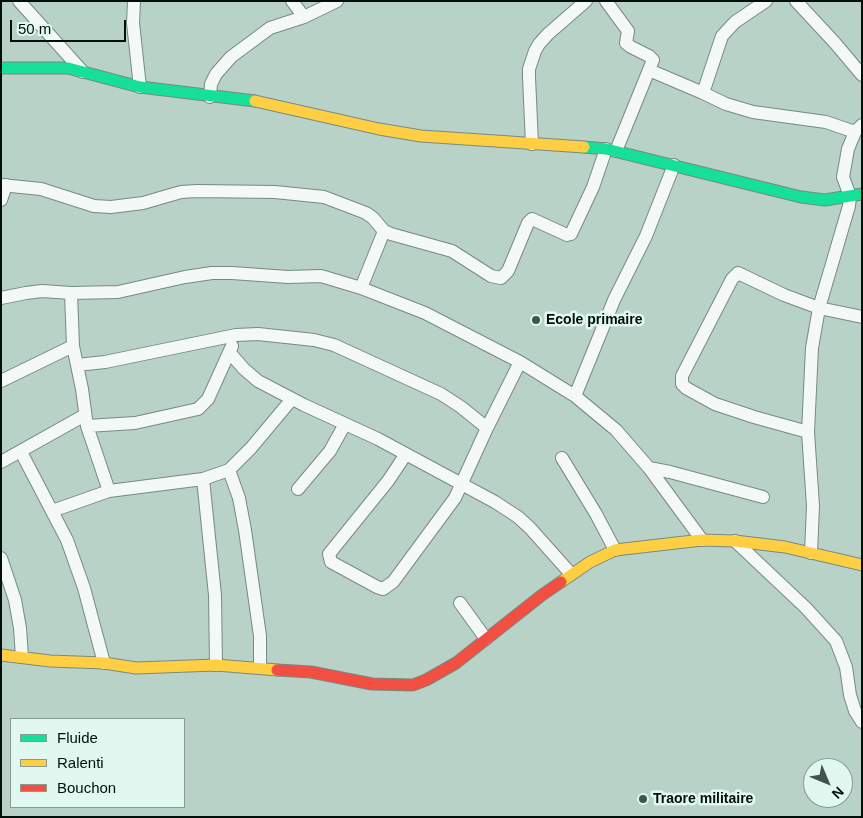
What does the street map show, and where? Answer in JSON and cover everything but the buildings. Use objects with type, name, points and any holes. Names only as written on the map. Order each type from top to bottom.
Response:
[{"type":"street","points":[[19,1],[83,72]]},
{"type":"street","points":[[134,1],[133,23],[140,87]]},
{"type":"street","points":[[292,1],[304,17]]},
{"type":"street","points":[[210,97],[211,84],[216,74],[231,58],[270,28],[304,17],[338,1]]},
{"type":"street","points":[[532,144],[529,69],[535,51],[548,34],[586,1]]},
{"type":"street","points":[[1,200],[4,185],[40,190],[94,206],[111,207],[143,203],[181,192],[197,191],[274,192],[308,195],[336,200],[366,213],[384,231],[400,238],[452,251],[491,276],[501,278],[508,271],[528,223],[532,219],[567,235],[571,234],[649,70],[652,58],[626,43],[628,30],[606,1]]},
{"type":"street","points":[[703,93],[722,36],[735,22],[766,1]]},
{"type":"street","points":[[796,1],[862,75]]},
{"type":"street","points":[[1,68],[68,68],[140,87],[260,102],[379,129],[421,136],[611,150],[733,182],[801,197],[825,200],[856,195]]},
{"type":"street","points":[[649,70],[726,104],[753,112],[826,122],[859,129],[848,149],[843,177],[856,195]]},
{"type":"street","points":[[575,396],[614,300],[651,223],[674,165]]},
{"type":"street","points":[[811,553],[813,506],[808,432],[812,348],[819,308],[850,206],[856,195]]},
{"type":"street","points":[[361,288],[384,231]]},
{"type":"street","points":[[1,298],[26,292],[42,291],[71,294],[118,292],[184,277],[212,273],[288,277],[321,276],[361,288],[424,313],[520,362],[575,396],[616,430],[649,468],[702,540]]},
{"type":"street","points":[[808,432],[715,404],[686,388],[682,384],[682,376],[710,319],[735,275],[742,274],[784,295],[819,308],[862,317]]},
{"type":"street","points":[[71,294],[73,346],[82,389],[86,421],[109,491]]},
{"type":"street","points":[[77,366],[236,335],[258,334],[314,340],[334,345],[441,394],[487,428]]},
{"type":"street","points":[[1,462],[86,421],[135,423],[198,409],[208,398],[236,335]]},
{"type":"street","points":[[1,381],[73,346]]},
{"type":"street","points":[[230,352],[244,369],[258,381],[406,454],[495,502],[518,517],[571,574]]},
{"type":"street","points":[[406,454],[388,481],[329,554],[331,562],[383,589],[389,586],[446,512],[462,484],[520,362]]},
{"type":"street","points":[[52,511],[109,491],[203,478],[229,470],[251,448],[292,399]]},
{"type":"street","points":[[298,489],[330,451],[345,424]]},
{"type":"street","points":[[21,452],[67,540],[84,588],[104,663]]},
{"type":"street","points":[[562,458],[596,514],[615,550]]},
{"type":"street","points":[[649,468],[763,497]]},
{"type":"street","points":[[229,470],[245,530],[260,636],[260,668]]},
{"type":"street","points":[[203,478],[215,595],[216,665]]},
{"type":"street","points":[[1,655],[50,661],[104,663],[136,668],[216,665],[260,668],[310,672],[372,684],[413,685],[456,663],[517,613],[571,574],[615,550],[702,540],[734,541],[777,546],[862,565]]},
{"type":"street","points":[[734,541],[806,608],[836,641],[846,667],[850,695],[855,711],[862,722]]},
{"type":"street","points":[[1,558],[15,600],[20,628],[22,657]]},
{"type":"street","points":[[460,603],[486,639]]},
{"type":"traffic: fast","points":[[1,68],[68,68],[140,87],[255,101]]},
{"type":"traffic: fast","points":[[584,147],[606,149],[801,197],[825,200],[862,194]]},
{"type":"traffic: slow","points":[[255,101],[379,129],[421,136],[584,147]]},
{"type":"traffic: slow","points":[[561,582],[590,562],[615,550],[702,540],[735,541],[785,547],[862,565]]},
{"type":"traffic: slow","points":[[1,655],[50,661],[104,663],[136,668],[216,665],[277,670]]},
{"type":"traffic: jam","points":[[277,670],[311,672],[372,684],[413,685],[456,663],[561,582]]},
{"type":"place","name":"Ecole primaire","points":[[536,320]]},
{"type":"place","name":"Traore militaire","points":[[643,799]]}]
